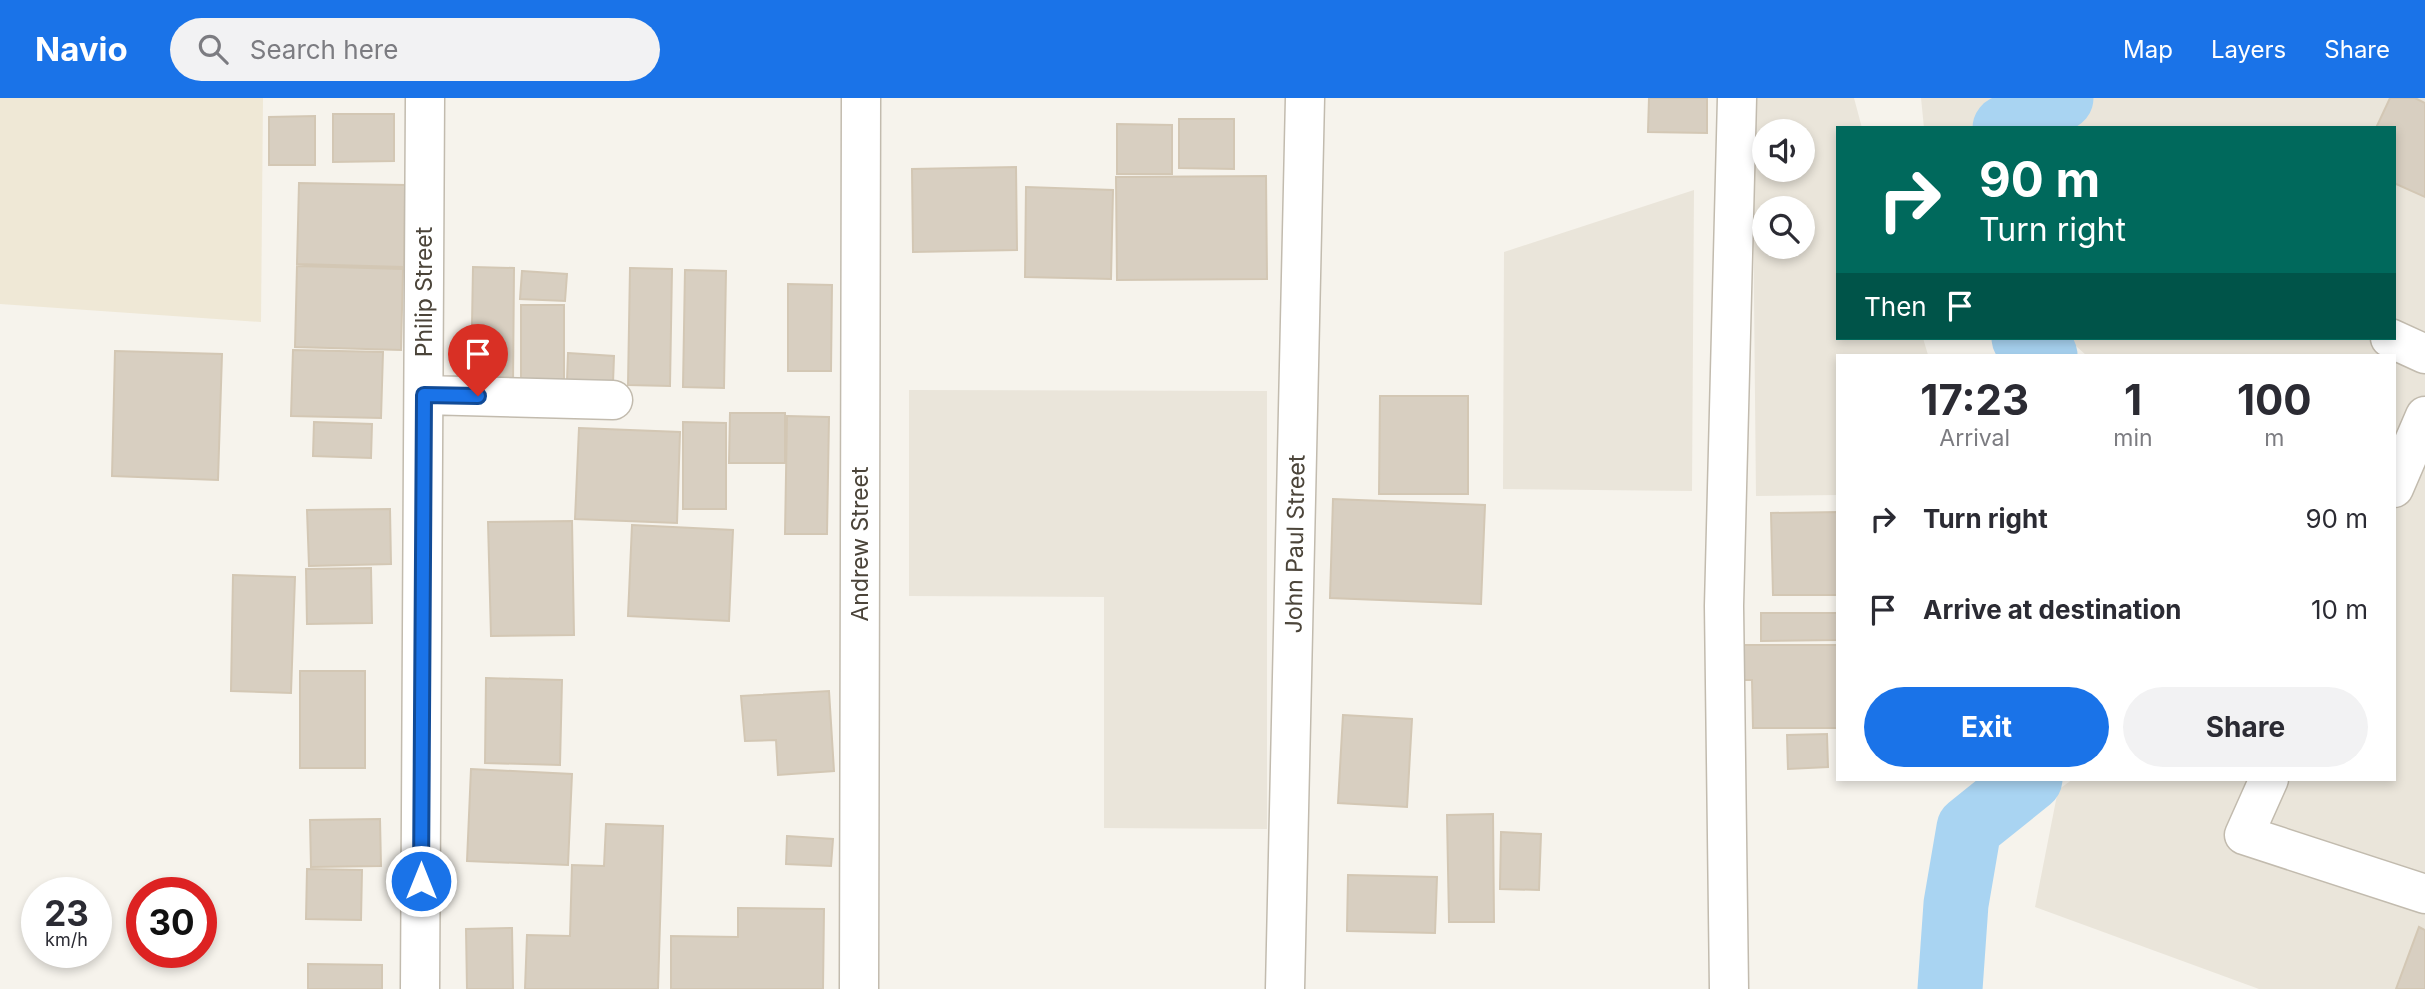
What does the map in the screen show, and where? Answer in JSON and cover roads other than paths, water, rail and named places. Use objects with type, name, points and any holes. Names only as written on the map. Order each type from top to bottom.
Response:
[{"type":"street","name":"Philip Street","points":[[420,989],[425,98]]},
{"type":"street","name":"Andrew Street","points":[[859,989],[861,98]]},
{"type":"street","name":"John Paul Street","points":[[1285,989],[1306,98]]},
{"type":"street","points":[[1729,989],[1724,606],[1737,98]]},
{"type":"street","points":[[2394,340],[2425,354]]},
{"type":"street","points":[[424,395],[613,400]]},
{"type":"street","points":[[2396,483],[2425,416]]},
{"type":"street","points":[[2268,781],[2244,835],[2425,894]]},
{"type":"waterway","points":[[2009,126],[2061,98]]},
{"type":"waterway","points":[[2026,340],[2044,354]]},
{"type":"waterway","points":[[1950,989],[1956,904],[1969,828],[2028,781]]}]
